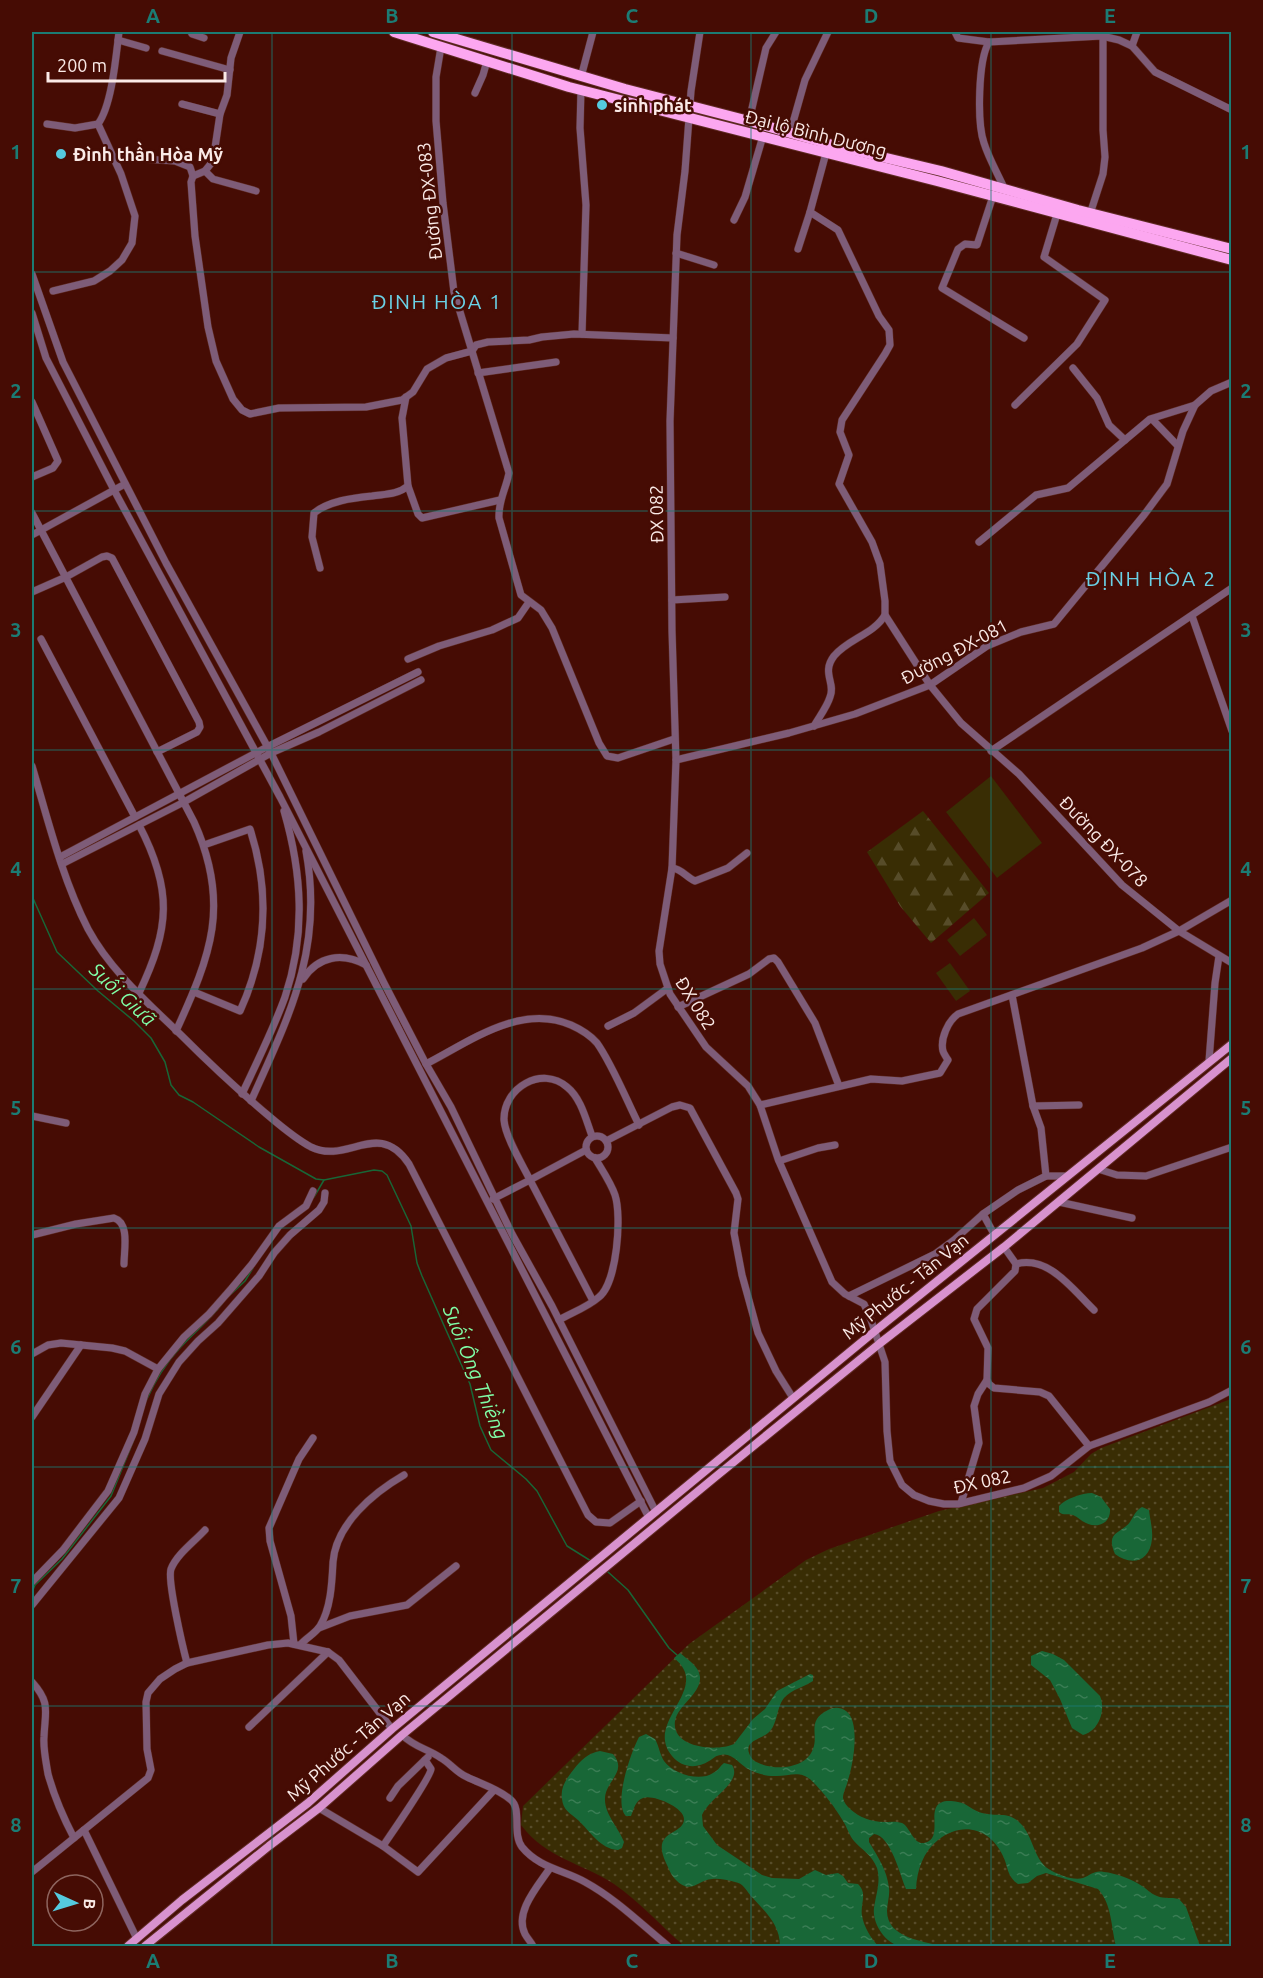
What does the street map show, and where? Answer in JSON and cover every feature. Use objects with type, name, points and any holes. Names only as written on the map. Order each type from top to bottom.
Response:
[{"type":"highway","name":"Đại lộ Bình Dương","points":[[394,32],[582,89],[1232,260]]},
{"type":"highway","name":"Đại lộ Bình Dương","points":[[440,33],[462,36],[581,77],[836,146],[941,171],[1090,214],[1232,249]]},
{"type":"main road","name":"Mỹ Phước - Tân Vạn","points":[[128,1947],[182,1900],[308,1803],[392,1729],[793,1398],[1232,1044]]},
{"type":"main road","name":"Mỹ Phước - Tân Vạn","points":[[145,1947],[268,1846],[319,1808],[402,1735],[879,1344],[1004,1247],[1232,1058]]},
{"type":"street","points":[[47,124],[75,128],[98,124],[104,117],[119,32]]},
{"type":"street","points":[[191,32],[204,38]]},
{"type":"street","points":[[193,176],[205,171],[213,161],[220,114],[227,95],[231,57],[240,32]]},
{"type":"street","points":[[581,77],[593,32]]},
{"type":"street","name":"ĐX 082","points":[[700,32],[690,106],[676,253],[670,421],[676,760],[672,868],[659,951],[663,978],[678,1007],[706,1047],[748,1086],[760,1105],[779,1161],[832,1282],[837,1288],[864,1305],[885,1362],[886,1431],[890,1461],[902,1485],[914,1495],[944,1504],[961,1503],[1038,1483],[1051,1476],[1089,1446],[1209,1402],[1232,1390]]},
{"type":"street","points":[[749,121],[766,48],[772,32]]},
{"type":"street","points":[[790,133],[805,80],[828,32]]},
{"type":"street","points":[[955,32],[958,38],[989,42],[1025,36],[1102,34],[1132,46],[1155,72],[1232,110]]},
{"type":"street","points":[[1132,46],[1137,32]]},
{"type":"street","points":[[1090,214],[1103,174],[1105,157],[1102,34]]},
{"type":"street","points":[[118,40],[146,48]]},
{"type":"street","points":[[989,42],[981,60],[981,132],[984,144],[1005,190]]},
{"type":"street","name":"Đường ĐX-083","points":[[441,47],[436,76],[436,121],[454,292],[509,473],[500,500]]},
{"type":"street","points":[[162,51],[230,70]]},
{"type":"street","points":[[475,93],[487,61]]},
{"type":"street","points":[[582,89],[580,128],[586,205],[582,334]]},
{"type":"street","points":[[182,104],[220,114]]},
{"type":"street","points":[[53,291],[94,281],[122,260],[132,243],[135,216],[114,157],[98,124]]},
{"type":"street","points":[[734,220],[745,197],[764,136]]},
{"type":"street","points":[[798,249],[826,153]]},
{"type":"street","points":[[114,157],[175,161],[190,167],[193,176],[191,182],[195,236],[208,327],[216,361],[233,399],[242,410],[250,414],[279,408],[366,407],[402,400],[413,392],[427,369],[446,358],[472,351],[476,345],[488,342],[582,334],[673,338]]},
{"type":"street","points":[[205,171],[213,179],[256,191]]},
{"type":"street","points":[[993,196],[977,245],[965,244],[958,249],[942,288],[1024,338]]},
{"type":"street","name":"Đường ĐX-078","points":[[810,212],[838,230],[891,338],[890,345],[842,420],[840,432],[849,455],[839,484],[872,542],[880,564],[885,615],[930,685],[961,723],[1019,774],[1122,885],[1179,931],[1232,963]]},
{"type":"street","points":[[1015,405],[1077,344],[1105,300],[1044,257],[1057,213]]},
{"type":"street","points":[[676,253],[714,265]]},
{"type":"street","points":[[32,274],[56,348],[171,573],[269,750],[384,983],[451,1107],[492,1200],[559,1320],[579,1369],[641,1501],[652,1515]]},
{"type":"street","points":[[32,314],[46,358],[114,490],[164,578],[492,1200],[652,1515]]},
{"type":"street","points":[[478,373],[556,362]]},
{"type":"street","points":[[1073,368],[1097,398],[1109,425],[1125,440]]},
{"type":"street","name":"Đường ĐX-081","points":[[676,760],[855,714],[930,685],[987,646],[1021,632],[1054,624],[1144,515],[1167,483],[1182,431],[1195,405],[1211,391],[1232,382]]},
{"type":"street","points":[[406,397],[402,418],[408,486],[418,514],[422,518],[500,500]]},
{"type":"street","points":[[32,402],[58,461],[53,468],[32,477]]},
{"type":"street","points":[[979,542],[1036,495],[1068,488],[1152,419],[1195,405]]},
{"type":"street","points":[[1152,419],[1178,446]]},
{"type":"street","points":[[32,535],[125,484]]},
{"type":"street","points":[[320,568],[312,537],[314,513],[324,505],[400,493],[408,486]]},
{"type":"street","points":[[500,500],[498,506],[500,518],[521,595],[541,610],[552,628],[599,743],[607,756],[618,758],[674,739]]},
{"type":"street","points":[[32,513],[184,802],[204,845],[213,889],[213,924],[207,959],[176,1031]]},
{"type":"street","points":[[32,592],[102,557],[112,558],[200,722],[197,732],[157,752]]},
{"type":"street","points":[[991,751],[1232,588]]},
{"type":"street","points":[[672,600],[725,597]]},
{"type":"street","points":[[408,659],[439,646],[492,630],[518,618],[529,602]]},
{"type":"street","points":[[814,726],[831,696],[828,669],[834,656],[843,647],[880,624],[885,615]]},
{"type":"street","points":[[1191,616],[1232,731]]},
{"type":"street","points":[[41,639],[135,817]]},
{"type":"street","points":[[61,861],[184,802],[258,756],[418,672]]},
{"type":"street","points":[[269,750],[319,732],[421,680]]},
{"type":"street","points":[[61,861],[179,793],[258,756]]},
{"type":"street","points":[[32,765],[75,900],[95,942],[118,972],[242,1094],[298,1139],[319,1150],[338,1152],[373,1142],[391,1147],[402,1154],[420,1185],[588,1515],[596,1522],[610,1523],[641,1501]]},
{"type":"street","points":[[242,1094],[284,999],[293,968],[298,936],[300,904],[298,872],[280,797]]},
{"type":"street","points":[[139,825],[158,866],[164,906],[158,951],[139,993]]},
{"type":"street","points":[[194,992],[240,1011],[256,968],[263,921],[261,875],[250,829],[204,845]]},
{"type":"street","points":[[251,1101],[288,1018],[307,954],[311,912],[304,844]]},
{"type":"street","points":[[672,868],[679,869],[695,881],[728,868],[747,853]]},
{"type":"street","points":[[760,1105],[872,1079],[902,1081],[940,1073],[948,1060],[942,1050],[952,1018],[1142,948],[1179,931],[1232,900]]},
{"type":"street","points":[[1209,1061],[1219,956]]},
{"type":"street","points":[[299,987],[309,971],[327,959],[346,957],[367,966]]},
{"type":"street","points":[[678,1007],[749,974],[769,959],[774,958],[815,1023],[839,1086]]},
{"type":"street","points":[[608,1026],[634,1013],[668,988]]},
{"type":"street","points":[[1012,995],[1033,1106],[1041,1128],[1046,1176]]},
{"type":"street","points":[[426,1064],[512,1022],[543,1019],[567,1024],[588,1034],[599,1046],[639,1125]]},
{"type":"street","points":[[592,1136],[582,1107],[569,1088],[563,1084],[544,1078],[535,1079],[518,1087],[507,1103],[504,1119],[506,1129],[593,1301]]},
{"type":"street","points":[[606,1141],[672,1107],[680,1105],[690,1108],[738,1199],[734,1233],[742,1275],[758,1333],[776,1371],[793,1398]]},
{"type":"street","points":[[1033,1106],[1079,1105]]},
{"type":"street","points":[[32,1116],[66,1123]]},
{"type":"street","points":[[592,1136],[602,1136],[606,1141],[607,1153],[602,1157],[590,1156],[586,1150],[586,1144],[592,1136]]},
{"type":"street","points":[[779,1161],[835,1145]]},
{"type":"street","points":[[1098,1169],[1117,1175],[1146,1176],[1232,1147]]},
{"type":"street","points":[[492,1200],[586,1150]]},
{"type":"street","points":[[559,1320],[601,1296],[609,1278],[617,1245],[619,1220],[615,1195],[596,1158]]},
{"type":"street","points":[[849,1296],[935,1254],[983,1214],[1018,1190],[1046,1176],[1067,1176]]},
{"type":"street","points":[[32,1582],[63,1550],[108,1491],[134,1432],[145,1394],[158,1369],[184,1337],[231,1289],[279,1226],[306,1206],[314,1191]]},
{"type":"street","points":[[32,1605],[119,1498],[145,1439],[159,1394],[179,1362],[218,1323],[259,1276],[285,1240],[319,1210],[324,1202],[325,1193]]},
{"type":"street","points":[[1059,1202],[1132,1218]]},
{"type":"street","points":[[983,1214],[994,1234]]},
{"type":"street","points":[[32,1235],[107,1218],[119,1220],[124,1226],[124,1264]]},
{"type":"street","points":[[1004,1247],[1016,1264]]},
{"type":"street","points":[[1016,1264],[1034,1262],[1053,1271],[1094,1310]]},
{"type":"street","points":[[961,1503],[979,1443],[974,1406],[987,1380],[988,1350],[975,1323],[975,1314],[1013,1274],[1016,1264]]},
{"type":"street","points":[[32,1354],[54,1344],[119,1349],[158,1369]]},
{"type":"street","points":[[32,1417],[81,1345]]},
{"type":"street","points":[[987,1380],[994,1388],[1040,1392],[1049,1396],[1089,1446]]},
{"type":"street","points":[[297,1645],[270,1541],[269,1528],[299,1459],[313,1438]]},
{"type":"street","points":[[319,1628],[332,1589],[335,1553],[346,1524],[376,1494],[404,1475]]},
{"type":"street","points":[[187,1663],[178,1628],[170,1573],[181,1555],[205,1530]]},
{"type":"street","points":[[297,1645],[319,1628],[327,1627],[350,1616],[407,1605],[456,1566]]},
{"type":"street","points":[[32,1872],[148,1778],[151,1770],[147,1749],[146,1702],[148,1693],[160,1678],[187,1663],[268,1645],[297,1645],[328,1652],[339,1660],[392,1729]]},
{"type":"street","points":[[249,1727],[328,1652]]},
{"type":"street","points":[[32,1682],[45,1700],[47,1716],[43,1740],[48,1774],[60,1812],[74,1838]]},
{"type":"street","points":[[402,1735],[413,1745],[442,1758],[463,1776],[513,1801],[517,1806],[518,1834],[521,1845],[537,1860],[550,1868],[584,1881],[612,1899],[668,1947]]},
{"type":"street","points":[[390,1798],[398,1786],[432,1753]]},
{"type":"street","points":[[383,1846],[429,1777],[430,1769],[425,1760]]},
{"type":"street","points":[[319,1808],[383,1846],[416,1871],[420,1871],[494,1790]]},
{"type":"street","points":[[84,1830],[137,1939]]},
{"type":"street","points":[[533,1947],[524,1933],[521,1917],[534,1891],[550,1868]]},
{"type":"green space","points":[[991,776],[1042,843],[997,878],[946,812]]},
{"type":"green space","points":[[923,811],[989,893],[931,943],[900,906],[867,852]]},
{"type":"green space","points":[[974,918],[987,935],[960,956],[947,940]]},
{"type":"green space","points":[[950,963],[970,991],[956,1001],[936,973]]},
{"type":"green space","points":[[1231,1399],[1231,1946],[684,1946],[624,1891],[553,1853],[521,1825],[523,1806],[689,1644],[806,1560],[829,1549],[939,1511],[1043,1488],[1074,1472],[1091,1454],[1101,1448]]},
{"type":"water","points":[[1092,1493],[1101,1497],[1110,1509],[1110,1514],[1103,1524],[1091,1525],[1073,1515],[1059,1512],[1059,1506],[1065,1501]]},
{"type":"water","points":[[1142,1507],[1149,1510],[1151,1546],[1144,1557],[1139,1560],[1121,1558],[1115,1554],[1112,1547],[1113,1537]]},
{"type":"water","points":[[1042,1651],[1064,1660],[1100,1696],[1102,1707],[1100,1719],[1089,1733],[1083,1735],[1072,1728],[1050,1680],[1031,1665],[1031,1656]]},
{"type":"water","points":[[680,1653],[695,1666],[700,1677],[697,1689],[680,1710],[675,1721],[680,1737],[687,1742],[697,1746],[717,1748],[734,1744],[753,1719],[765,1709],[777,1691],[810,1674],[813,1675],[813,1681],[784,1698],[771,1730],[749,1745],[749,1754],[753,1760],[760,1764],[777,1767],[802,1762],[813,1749],[817,1719],[830,1709],[842,1709],[851,1717],[855,1734],[852,1764],[843,1798],[847,1806],[857,1814],[874,1821],[902,1823],[920,1843],[929,1841],[933,1836],[936,1809],[939,1804],[946,1801],[967,1805],[982,1813],[1011,1817],[1025,1828],[1041,1862],[1055,1873],[1075,1879],[1098,1872],[1108,1873],[1133,1881],[1157,1896],[1179,1899],[1186,1907],[1200,1946],[1116,1946],[1109,1909],[1098,1889],[1046,1873],[1028,1883],[1018,1884],[1012,1878],[1003,1856],[991,1839],[975,1830],[966,1829],[947,1834],[928,1850],[919,1868],[916,1889],[906,1889],[894,1857],[885,1841],[874,1834],[869,1838],[888,1881],[887,1911],[893,1927],[907,1937],[941,1946],[921,1948],[894,1944],[885,1937],[875,1920],[874,1908],[878,1878],[875,1863],[854,1841],[836,1810],[812,1781],[798,1774],[774,1776],[761,1774],[748,1769],[729,1755],[718,1756],[695,1766],[680,1763],[672,1756],[665,1743],[666,1730],[686,1681],[684,1670],[674,1658]]},
{"type":"water","points":[[646,1734],[655,1739],[661,1756],[668,1766],[680,1773],[694,1777],[708,1776],[724,1763],[732,1765],[734,1771],[729,1784],[702,1815],[703,1826],[717,1845],[762,1875],[772,1878],[799,1879],[815,1870],[826,1875],[838,1873],[848,1883],[858,1884],[863,1891],[863,1920],[878,1946],[780,1946],[775,1925],[740,1884],[714,1879],[690,1887],[675,1879],[666,1863],[662,1844],[683,1824],[683,1814],[667,1802],[647,1797],[638,1801],[631,1816],[626,1816],[622,1809],[622,1789],[628,1765],[639,1737]]},
{"type":"water","points":[[600,1751],[613,1754],[617,1760],[617,1771],[606,1792],[605,1804],[624,1842],[622,1848],[618,1850],[596,1839],[567,1811],[563,1803],[562,1791],[569,1776],[585,1757]]},
{"type":"waterway","name":"Suối Ông Thiềng","points":[[32,896],[57,952],[151,1038],[165,1062],[171,1085],[179,1095],[259,1147],[316,1179],[324,1180],[374,1170],[382,1171],[387,1175],[411,1226],[417,1263],[470,1384],[480,1426],[491,1450],[537,1491],[567,1546],[591,1561]]},
{"type":"waterway","points":[[314,1197],[324,1180]]},
{"type":"waterway","points":[[229,1296],[245,1281],[253,1268]]},
{"type":"waterway","points":[[146,1401],[169,1361],[222,1304]]},
{"type":"waterway","points":[[32,1592],[35,1585],[62,1559],[111,1496],[135,1437]]},
{"type":"waterway","name":"Suối Ông Thiềng","points":[[608,1572],[628,1590],[669,1648],[677,1655]]},
{"type":"place","name":"sinh phát","points":[[602,105]]},
{"type":"place","name":"Đình thần Hòa Mỹ","points":[[61,154]]},
{"type":"district","name":"ĐỊNH HÒA 1","points":[[437,301]]},
{"type":"district","name":"ĐỊNH HÒA 2","points":[[1151,578]]},
{"type":"water label","name":"Suối Giữa","points":[[123,994]]}]
